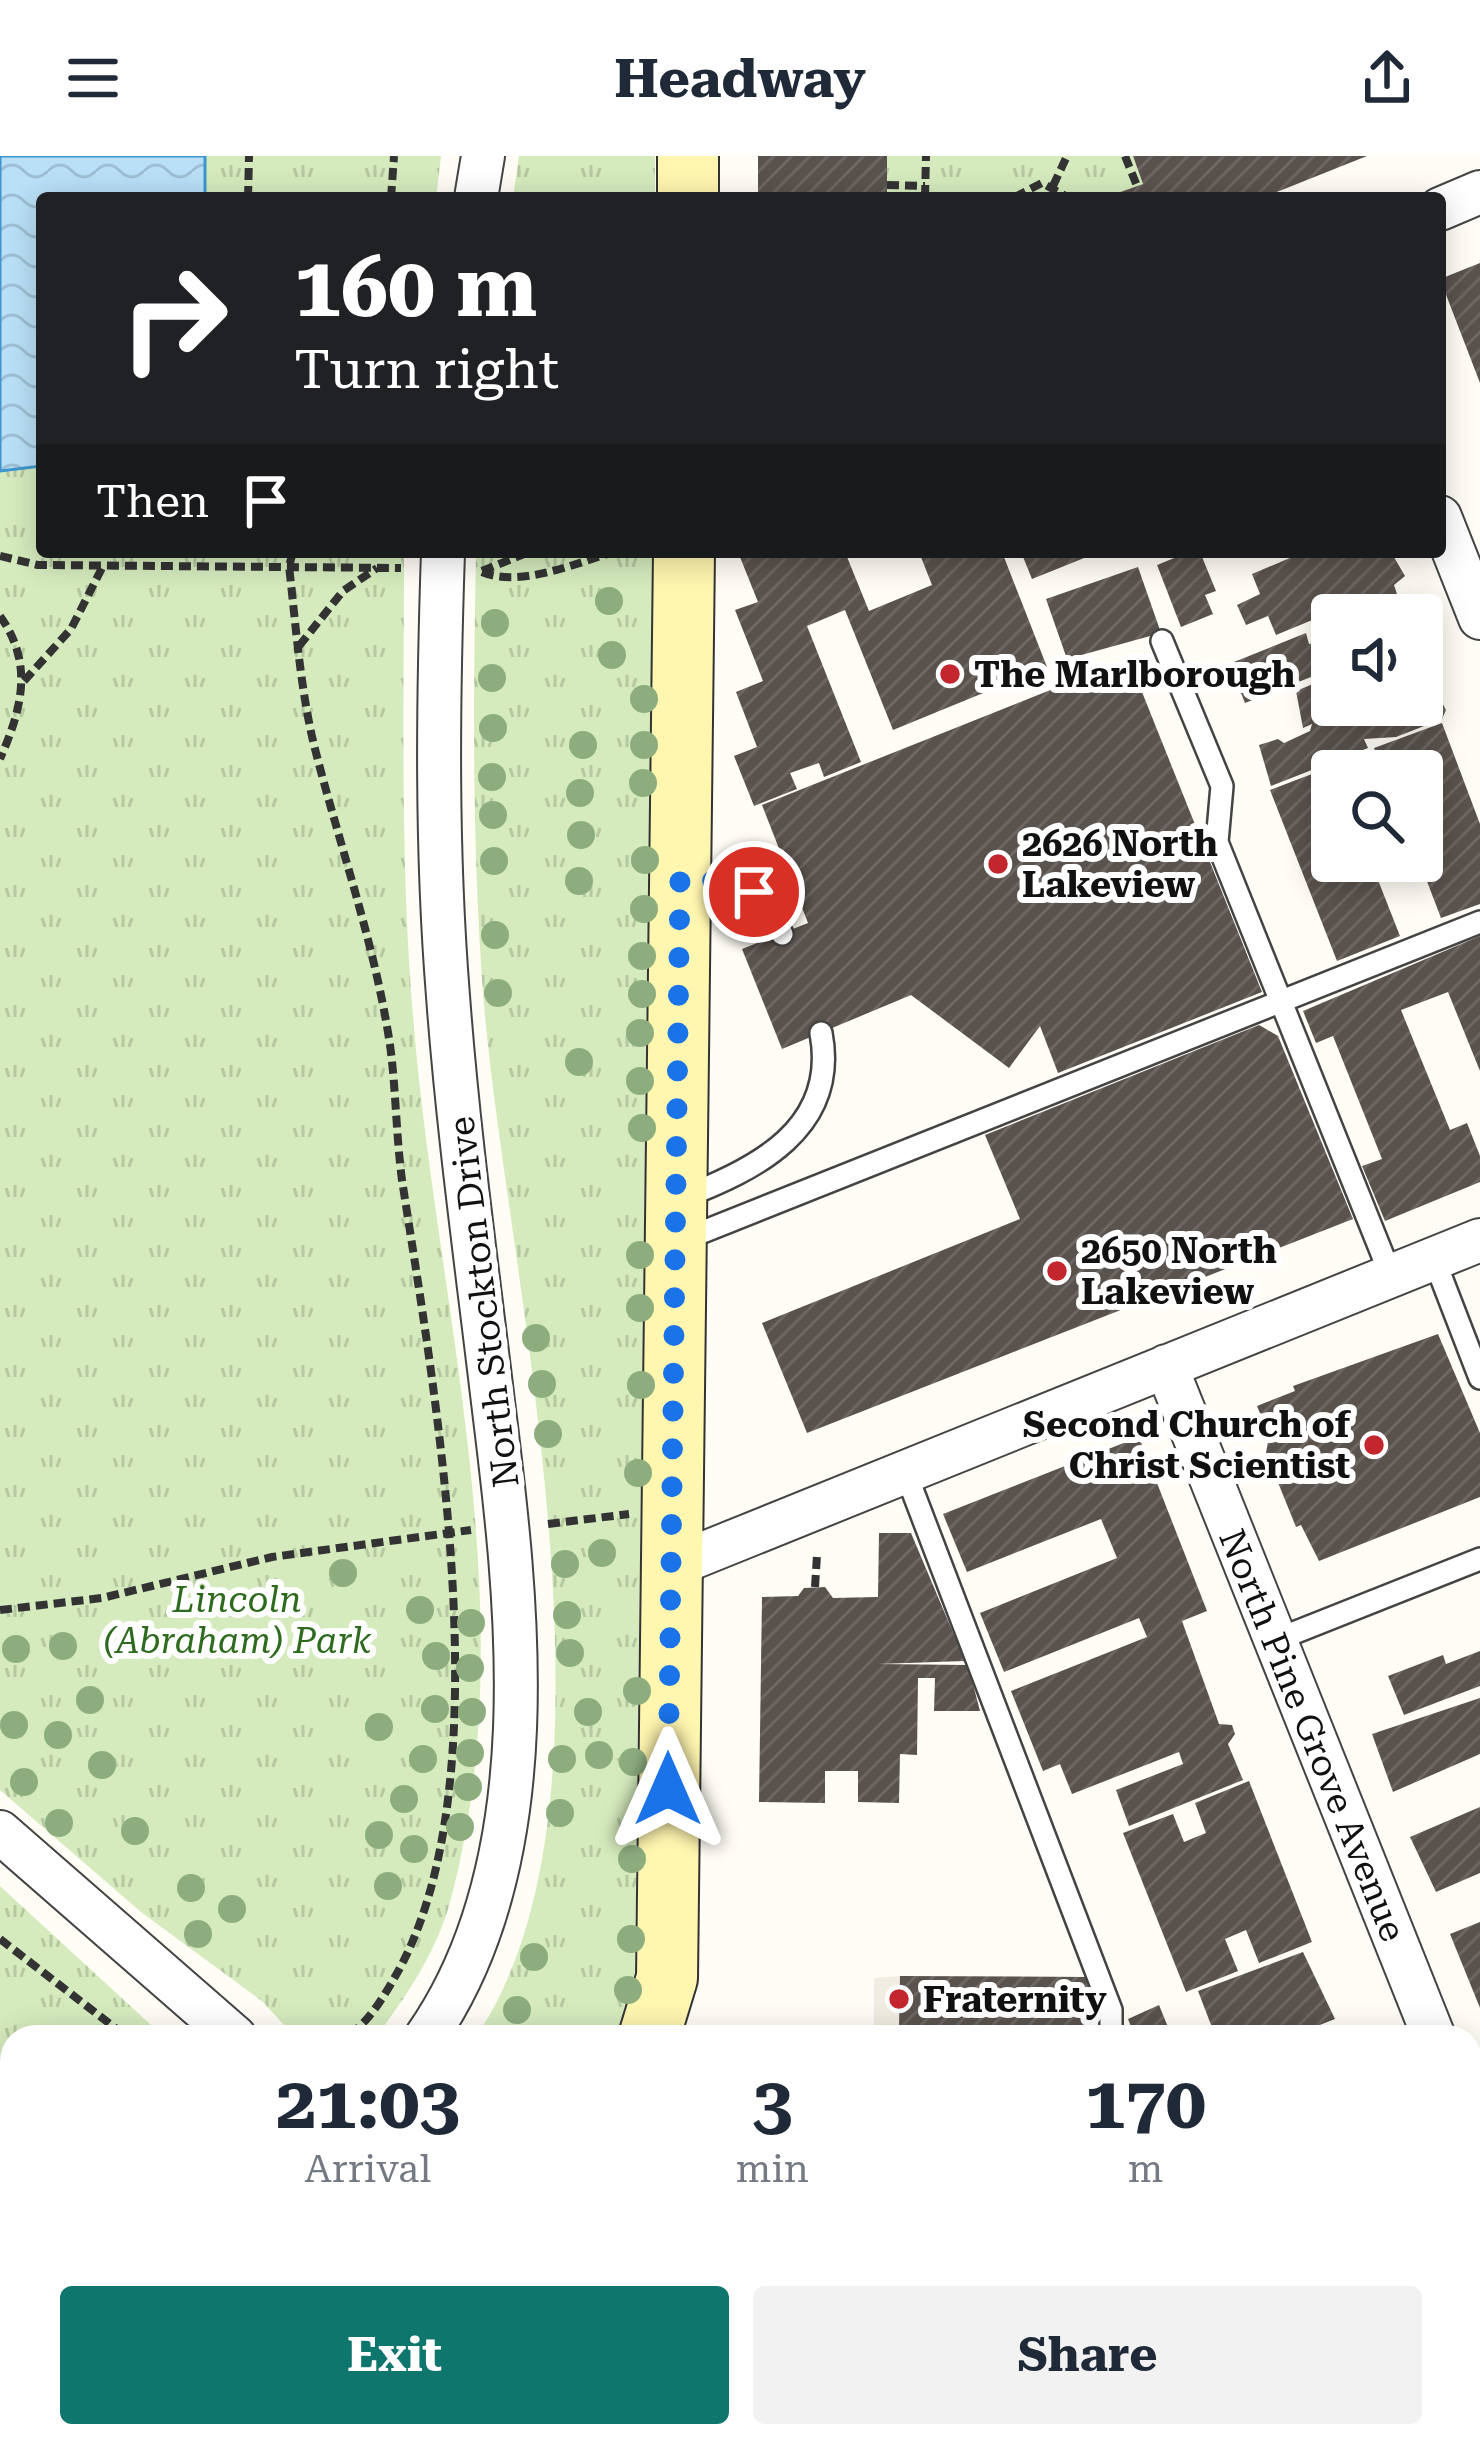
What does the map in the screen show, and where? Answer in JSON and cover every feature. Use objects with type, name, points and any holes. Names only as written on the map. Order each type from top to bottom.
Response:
[{"type":"main road","points":[[688,156],[688,192]]},
{"type":"main road","points":[[654,2025],[668,1978],[685,558]]},
{"type":"main road","points":[[668,1978],[682,2025]]},
{"type":"street","points":[[477,192],[483,156]]},
{"type":"street","points":[[1446,207],[1480,193]]},
{"type":"street","points":[[1446,532],[1480,618]]},
{"type":"street","name":"North Stockton Drive","points":[[433,2025],[471,1955],[497,1874],[516,1639],[510,1528],[448,998],[436,764],[443,558]]},
{"type":"street","points":[[670,1567],[1480,1240]]},
{"type":"street","name":"North Pine Grove Avenue","points":[[1166,1366],[1429,2025]]},
{"type":"street","points":[[0,1832],[222,2025]]},
{"type":"lane","points":[[1162,641],[1222,786],[1217,842],[1390,1276]]},
{"type":"lane","points":[[680,877],[743,884],[769,909],[782,934]]},
{"type":"lane","points":[[674,1222],[1279,1002],[1480,922]]},
{"type":"lane","points":[[674,1222],[788,1143],[820,1088],[820,1033]]},
{"type":"lane","points":[[1434,1259],[1480,1378]]},
{"type":"lane","points":[[905,1471],[1112,2011],[1111,2025]]},
{"type":"lane","points":[[1276,1640],[1480,1559]]},
{"type":"path","points":[[248,192],[249,156]]},
{"type":"path","points":[[391,192],[394,156]]},
{"type":"path","points":[[925,192],[926,156]]},
{"type":"path","points":[[1053,185],[1066,156]]},
{"type":"path","points":[[1125,156],[1137,186]]},
{"type":"path","points":[[1020,192],[1030,184],[1053,185],[1062,192]]},
{"type":"path","points":[[887,185],[920,192]]},
{"type":"path","points":[[0,556],[38,565],[401,568]]},
{"type":"path","points":[[23,682],[71,629],[105,558]]},
{"type":"path","points":[[291,558],[313,740],[389,1043],[401,1174],[433,1368],[445,1534],[452,1728],[443,1845],[415,1942],[388,1988],[356,2025]]},
{"type":"path","points":[[514,558],[480,571],[514,576],[589,558]]},
{"type":"path","points":[[298,646],[343,591],[378,568]]},
{"type":"path","points":[[0,616],[18,641],[23,682],[20,712],[0,759]]},
{"type":"path","points":[[559,1510],[560,1522]]},
{"type":"path","points":[[548,1524],[644,1512]]},
{"type":"path","points":[[0,1610],[102,1598],[272,1556],[473,1530]]},
{"type":"path","points":[[815,1588],[817,1555]]},
{"type":"path","points":[[0,1939],[112,2025]]},
{"type":"green space","name":"Lincoln (Abraham) Park","points":[[0,156],[441,156],[437,192],[36,192],[36,558],[404,558],[406,900],[413,1016],[479,1571],[480,1682],[472,1793],[450,1902],[419,1973],[385,2025],[284,2025],[263,2002],[141,1912],[0,1790]]},
{"type":"green space","points":[[519,156],[655,156],[655,192],[514,192]]},
{"type":"green space","points":[[887,156],[1133,156],[1143,184],[1128,192],[887,192]]},
{"type":"green space","points":[[476,558],[653,558],[634,2025],[482,2025],[524,1936],[549,1814],[556,1679],[549,1536],[534,1391],[484,1005],[474,778]]},
{"type":"green space","points":[[0,1886],[151,2025],[0,2025]]},
{"type":"shaded area","points":[[900,1976],[900,2025],[874,2025],[874,1978]]},
{"type":"water","points":[[0,156],[205,156],[205,192],[36,192],[36,467],[0,471]]},
{"type":"building","points":[[758,156],[887,156],[887,192],[758,192]]},
{"type":"building","points":[[1133,156],[1367,156],[1277,192],[1121,192],[1143,184]]},
{"type":"building","points":[[1480,263],[1480,383],[1446,295],[1446,277]]},
{"type":"building","name":"The Marlborough","points":[[740,558],[847,558],[869,611],[932,585],[921,558],[1004,558],[1047,667],[893,730],[845,610],[807,626],[861,762],[824,777],[819,763],[790,773],[797,789],[754,806],[734,756],[757,747],[736,692],[763,681],[735,610],[758,602]]},
{"type":"building","points":[[1023,558],[1084,558],[1032,579]]},
{"type":"building","points":[[1174,558],[1202,558],[1216,591],[1205,595],[1213,614],[1181,627],[1157,565]]},
{"type":"building","points":[[1290,558],[1394,558],[1405,576],[1394,585],[1397,594],[1311,594],[1311,621],[1276,635],[1268,616],[1246,625],[1237,605],[1260,594],[1252,574]]},
{"type":"building","points":[[1138,567],[1161,633],[1067,659],[1046,599]]},
{"type":"building","points":[[1306,633],[1311,677],[1245,703],[1229,664]]},
{"type":"building","name":"2626 North Lakeview","points":[[1134,672],[1262,992],[1058,1073],[1040,1026],[1009,1068],[911,995],[782,1049],[742,949],[808,923],[762,805],[1073,681],[1079,693]]},
{"type":"building","points":[[1311,685],[1311,724],[1303,728],[1296,691]]},
{"type":"building","points":[[1311,726],[1424,726],[1396,737],[1364,739],[1368,748],[1363,750],[1311,750],[1311,770],[1271,786],[1259,745],[1278,739],[1284,743]]},
{"type":"building","points":[[1443,726],[1480,824],[1480,904],[1441,918],[1427,882],[1443,882],[1443,750],[1374,748]]},
{"type":"building","points":[[1311,774],[1311,882],[1379,882],[1400,936],[1337,961],[1270,790]]},
{"type":"building","points":[[1480,936],[1480,1071],[1448,992],[1401,1010],[1450,1130],[1467,1123],[1480,1156],[1480,1182],[1385,1221],[1362,1166],[1382,1159],[1333,1036],[1316,1043],[1303,1011]]},
{"type":"building","name":"2650 North Lakeview","points":[[1259,1025],[1278,1036],[1353,1219],[807,1433],[762,1323],[1020,1219],[985,1135]]},
{"type":"building","name":"Second Church of Christ Scientist","points":[[1438,1334],[1480,1433],[1480,1497],[1319,1561],[1301,1525],[1296,1527],[1266,1453],[1269,1436],[1257,1406],[1295,1391],[1293,1386]]},
{"type":"building","points":[[1139,1437],[1207,1611],[1182,1621],[1219,1724],[1232,1725],[1235,1734],[1228,1744],[1243,1780],[1129,1826],[1116,1790],[1183,1764],[1179,1752],[1072,1794],[1060,1764],[1043,1771],[1011,1691],[1147,1637],[1139,1618],[1004,1672],[980,1613],[1117,1558],[1101,1519],[967,1572],[943,1514]]},
{"type":"building","points":[[879,1533],[911,1533],[965,1661],[878,1664],[968,1665],[980,1711],[934,1711],[935,1678],[918,1678],[917,1755],[900,1754],[899,1803],[858,1802],[858,1771],[825,1771],[825,1803],[759,1802],[762,1597],[798,1596],[804,1588],[825,1587],[833,1598],[878,1597]]},
{"type":"building","points":[[1480,1651],[1480,1686],[1404,1715],[1388,1676],[1443,1655],[1446,1664]]},
{"type":"building","points":[[1480,1698],[1480,1754],[1393,1792],[1372,1734]]},
{"type":"building","points":[[1249,1781],[1312,1942],[1259,1963],[1246,1930],[1225,1939],[1238,1971],[1186,1992],[1123,1833],[1173,1814],[1184,1842],[1206,1833],[1195,1803]]},
{"type":"building","points":[[1480,1807],[1480,1873],[1436,1892],[1410,1837]]},
{"type":"building","points":[[1480,1922],[1480,2008],[1450,1934]]},
{"type":"building","points":[[1303,1952],[1335,2019],[1320,2025],[1211,2025],[1198,1991]]},
{"type":"building","points":[[900,1976],[1089,1977],[1088,2025],[899,2025]]},
{"type":"building","points":[[1159,2005],[1167,2025],[1130,2025],[1128,2019]]},
{"type":"place","name":"The Marlborough","points":[[950,674]]},
{"type":"place","name":"2626 North Lakeview","points":[[998,864]]},
{"type":"place","name":"2650 North Lakeview","points":[[1057,1271]]},
{"type":"place","name":"Second Church of Christ Scientist","points":[[1374,1445]]},
{"type":"place","name":"Fraternity","points":[[899,1999]]},
{"type":"route","points":[[668,1789],[680,877],[743,884],[754,892]]}]
